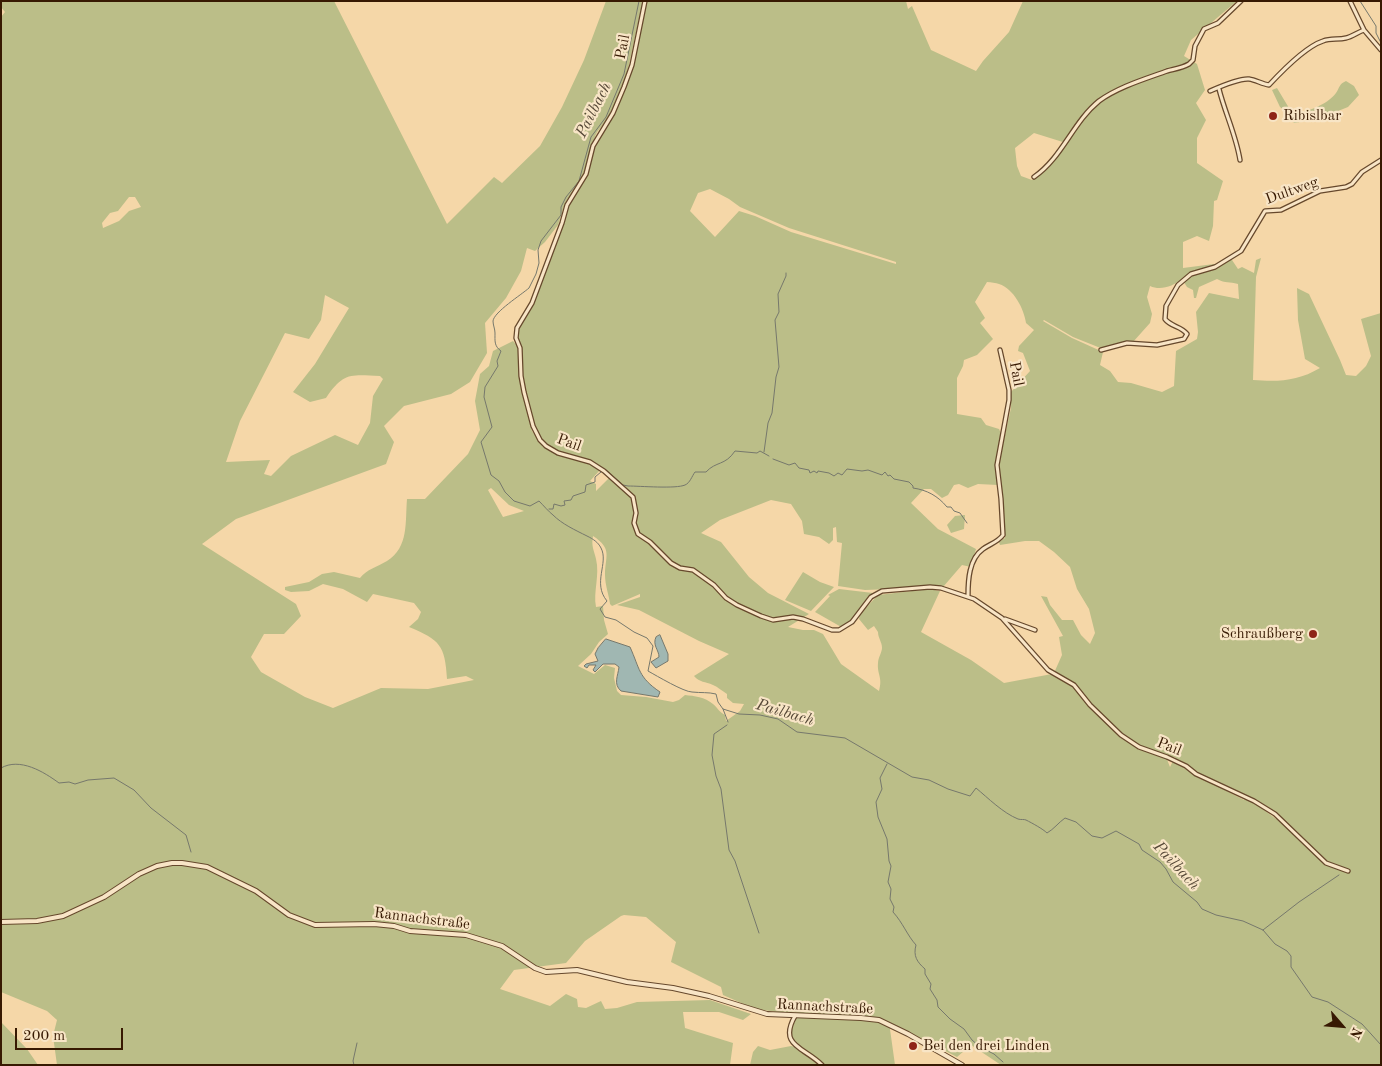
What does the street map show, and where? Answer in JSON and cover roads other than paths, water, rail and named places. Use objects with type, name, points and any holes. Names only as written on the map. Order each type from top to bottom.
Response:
[{"type":"street","name":"Pail","points":[[645,1],[632,65],[624,87],[613,113],[593,146],[586,174],[567,205],[560,230],[532,302],[517,328],[516,338],[520,348],[521,376],[537,436],[546,446],[558,453],[598,466],[622,486],[633,497],[636,513],[634,523],[638,534],[650,542],[671,563],[680,568],[693,570],[714,585],[726,598],[761,616],[773,620],[793,617],[803,618],[832,630],[839,630],[852,622],[871,597],[882,591],[930,587],[942,588],[968,596],[985,605],[1002,618],[1048,670],[1074,686],[1090,705],[1121,735],[1140,747],[1167,756],[1186,766],[1196,774],[1270,810],[1326,863],[1348,870]]},
{"type":"street","points":[[1034,177],[1041,172],[1072,136],[1081,118],[1098,102],[1111,94],[1188,64],[1193,60],[1195,46],[1204,30],[1218,23],[1241,1]]},
{"type":"street","points":[[1350,1],[1364,30],[1381,50]]},
{"type":"street","points":[[1210,91],[1219,89],[1228,83],[1246,79],[1269,86],[1280,72],[1321,42],[1333,38],[1346,38],[1364,30]]},
{"type":"street","points":[[1219,89],[1225,114],[1238,147],[1240,160]]},
{"type":"street","name":"Dultweg","points":[[1101,350],[1127,344],[1157,345],[1184,339],[1187,334],[1185,331],[1171,325],[1165,319],[1166,306],[1178,285],[1191,274],[1215,267],[1240,251],[1265,211],[1281,210],[1320,192],[1346,187],[1352,184],[1362,172],[1381,160]]},
{"type":"street","name":"Pail","points":[[968,596],[969,579],[976,556],[1003,535],[1002,505],[997,465],[1004,436],[1009,390],[1000,350]]},
{"type":"street","name":"Pail","points":[[1002,618],[1035,630]]},
{"type":"street","name":"Rannachstraße","points":[[1,922],[37,921],[63,916],[104,897],[139,874],[157,866],[182,863],[207,867],[256,891],[289,915],[315,925],[374,924],[394,926],[410,931],[466,935],[502,946],[535,968],[546,972],[584,972],[627,982],[663,986],[709,996],[758,1013],[861,1018],[885,1022],[962,1065]]},
{"type":"street","points":[[795,1016],[788,1031],[791,1040],[812,1055],[822,1065]]},
{"type":"water","points":[[660,635],[668,654],[668,661],[656,668],[651,662],[659,657],[655,640]]},
{"type":"water","points":[[606,639],[630,647],[643,677],[660,692],[658,697],[621,691],[617,686],[619,667],[615,664],[603,664],[595,672],[593,670],[596,665],[589,665],[587,668],[584,666],[598,661],[595,654]]},
{"type":"waterway","name":"Pailbach","points":[[639,1],[624,74],[606,117],[591,137],[579,181],[566,197],[561,207],[561,215],[541,241],[538,250],[539,263],[529,288],[503,308],[493,321],[495,343],[501,351],[497,361],[498,366],[485,387],[484,397],[492,427],[481,442],[491,475],[499,481],[505,492],[514,501],[530,506],[539,501],[560,521],[591,538],[598,544],[603,554],[601,587],[607,601],[600,609],[605,617],[616,620],[647,638],[653,646],[648,671],[688,691],[716,694],[718,702],[723,709],[739,714],[760,715],[778,719],[797,732],[845,738],[912,777],[929,780],[970,796],[976,788],[1007,813],[1018,819],[1026,820],[1047,833],[1065,818],[1076,822],[1092,836],[1102,838],[1116,831],[1139,844],[1142,850],[1160,862],[1173,882],[1197,902],[1202,909],[1216,915],[1243,921],[1263,930],[1275,944],[1287,951],[1291,956],[1291,967],[1312,997],[1328,1002],[1362,1024],[1381,1045]]},
{"type":"waterway","points":[[1360,1],[1376,26],[1376,33],[1381,43]]},
{"type":"waterway","points":[[764,452],[779,367],[775,320],[779,312],[778,294],[786,273]]},
{"type":"waterway","points":[[605,469],[623,485],[674,487],[687,484],[695,472],[706,472],[713,466],[728,459],[735,451],[757,453],[760,451],[769,456]]},
{"type":"waterway","points":[[773,459],[789,465],[795,463],[799,468],[809,470],[810,473],[814,471],[817,473],[818,471],[834,476],[838,473],[842,475],[847,469],[868,470],[882,475],[885,472],[894,479],[909,482],[913,488],[932,494],[947,507],[951,507],[954,511],[960,513],[967,523]]},
{"type":"waterway","points":[[549,509],[553,509],[554,504],[565,505],[564,501],[571,500],[573,496],[585,492],[586,485],[595,482],[595,477],[601,472]]},
{"type":"waterway","points":[[723,709],[728,722]]},
{"type":"waterway","points":[[727,725],[714,734],[712,755],[716,776],[721,789],[729,850],[735,861],[759,933]]},
{"type":"waterway","points":[[1,768],[16,764],[32,767],[59,783],[69,782],[75,784],[88,780],[114,778],[134,790],[151,808],[186,835],[191,852]]},
{"type":"waterway","points":[[887,764],[880,778],[882,789],[876,802],[878,817],[887,839],[891,866],[888,882],[891,889],[890,899],[894,907],[893,912],[916,945],[916,958],[925,969],[925,974],[931,984],[930,989],[937,1000],[938,1007],[964,1029],[980,1047],[994,1054],[1003,1062]]},
{"type":"waterway","points":[[1263,930],[1299,902],[1339,875]]},
{"type":"waterway","points":[[354,1065],[353,1061],[357,1043]]},
{"type":"place","name":"Ribislbar","points":[[1273,116]]},
{"type":"place","name":"Schraußberg","points":[[1313,634]]},
{"type":"place","name":"Bei den drei Linden","points":[[913,1046]]}]
